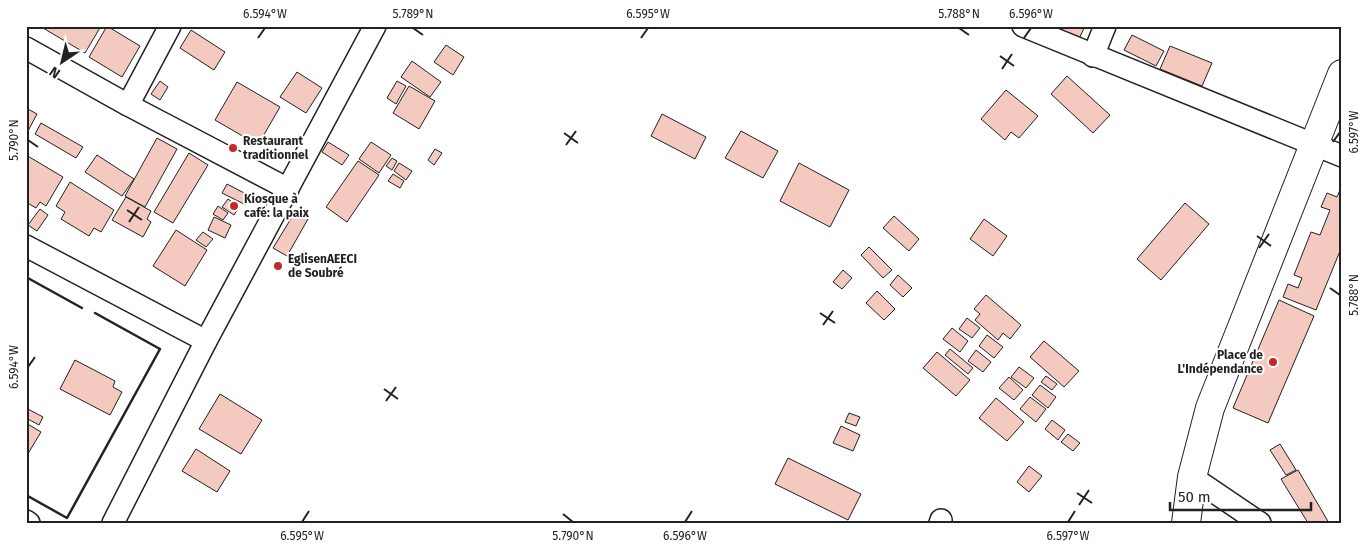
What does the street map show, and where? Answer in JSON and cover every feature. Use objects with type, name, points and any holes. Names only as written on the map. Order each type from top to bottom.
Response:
[{"type":"main road","points":[[1186,523],[1192,477],[1210,408],[1342,74]]},
{"type":"street","points":[[128,105],[170,26]]},
{"type":"street","points":[[113,523],[206,342],[375,26]]},
{"type":"street","points":[[1023,26],[1342,156]]},
{"type":"street","points":[[1093,56],[1105,26]]},
{"type":"street","points":[[26,48],[128,105],[288,189]]},
{"type":"street","points":[[26,246],[206,342]]},
{"type":"street","points":[[1192,477],[1260,523]]},
{"type":"building","points":[[45,26],[101,26],[85,53],[43,28]]},
{"type":"building","points":[[107,26],[140,46],[122,77],[89,57]]},
{"type":"building","points":[[1047,26],[1085,26],[1078,41]]},
{"type":"building","points":[[191,30],[225,52],[214,70],[180,48]]},
{"type":"building","points":[[1132,35],[1164,51],[1156,66],[1124,50]]},
{"type":"building","points":[[446,45],[464,57],[453,75],[434,62]]},
{"type":"building","points":[[1170,46],[1212,63],[1202,86],[1160,69]]},
{"type":"building","points":[[412,61],[441,82],[430,97],[401,77]]},
{"type":"building","points":[[297,72],[322,88],[306,113],[280,97]]},
{"type":"building","points":[[1067,76],[1110,115],[1093,133],[1051,94]]},
{"type":"building","points":[[160,81],[168,87],[160,100],[151,94]]},
{"type":"building","points":[[397,81],[406,86],[396,104],[387,98]]},
{"type":"building","points":[[237,82],[280,107],[258,145],[215,120]]},
{"type":"building","points":[[409,86],[435,101],[419,129],[393,113]]},
{"type":"building","points":[[1006,90],[1038,116],[1019,138],[1011,132],[1005,140],[981,119]]},
{"type":"building","points":[[26,108],[37,114],[28,131],[26,130]]},
{"type":"building","points":[[662,114],[706,137],[695,159],[651,136]]},
{"type":"building","points":[[41,123],[83,147],[76,158],[35,134]]},
{"type":"building","points":[[741,131],[778,151],[763,178],[725,158]]},
{"type":"building","points":[[157,138],[177,149],[145,207],[125,196]]},
{"type":"building","points":[[328,142],[349,155],[342,165],[322,152]]},
{"type":"building","points":[[371,142],[391,155],[379,173],[359,159]]},
{"type":"building","points":[[435,149],[442,153],[434,165],[428,160]]},
{"type":"building","points":[[189,153],[208,165],[173,223],[154,212]]},
{"type":"building","points":[[26,155],[63,177],[46,206],[40,202],[36,208],[26,202]]},
{"type":"building","points":[[97,155],[134,179],[122,196],[85,172]]},
{"type":"building","points":[[392,158],[397,161],[392,170],[386,166]]},
{"type":"building","points":[[358,161],[379,175],[347,222],[326,207]]},
{"type":"building","points":[[399,163],[412,171],[406,180],[394,171]]},
{"type":"building","points":[[799,163],[849,190],[830,227],[780,201]]},
{"type":"building","points":[[393,174],[404,181],[400,188],[388,181]]},
{"type":"building","points":[[70,182],[114,210],[101,232],[94,228],[89,236],[61,219],[65,212],[56,206]]},
{"type":"building","points":[[227,184],[250,196],[246,205],[222,193]]},
{"type":"building","points":[[1342,185],[1342,246],[1316,310],[1283,297],[1288,284],[1298,288],[1302,278],[1294,275],[1311,232],[1320,235],[1330,210],[1321,207],[1327,193],[1337,197]]},
{"type":"building","points":[[126,197],[151,211],[147,219],[151,222],[143,237],[112,220]]},
{"type":"building","points":[[228,199],[239,207],[234,215],[222,207]]},
{"type":"building","points":[[1185,203],[1209,224],[1161,280],[1137,259]]},
{"type":"building","points":[[218,206],[228,213],[223,220],[213,214]]},
{"type":"building","points":[[40,209],[48,215],[37,231],[28,225]]},
{"type":"building","points":[[295,212],[308,219],[287,256],[273,248]]},
{"type":"building","points":[[894,216],[919,239],[909,251],[883,228]]},
{"type":"building","points":[[214,217],[231,225],[225,238],[208,230]]},
{"type":"building","points":[[984,219],[1007,236],[993,256],[970,239]]},
{"type":"building","points":[[176,230],[207,250],[185,286],[153,266]]},
{"type":"building","points":[[203,232],[213,239],[206,247],[196,240]]},
{"type":"building","points":[[869,247],[892,270],[883,278],[861,255]]},
{"type":"building","points":[[843,270],[852,278],[842,289],[833,282]]},
{"type":"building","points":[[898,275],[912,288],[903,297],[890,285]]},
{"type":"building","points":[[877,291],[895,309],[884,320],[866,303]]},
{"type":"building","points":[[986,295],[1021,325],[1010,339],[1003,333],[998,340],[975,320],[980,314],[974,309]]},
{"type":"building","name":"Place de L'Indépendance","points":[[1279,300],[1314,316],[1268,423],[1233,408]]},
{"type":"building","points":[[967,318],[980,328],[972,338],[959,329]]},
{"type":"building","points":[[952,328],[968,341],[960,352],[943,339]]},
{"type":"building","points":[[987,335],[1003,347],[994,358],[979,346]]},
{"type":"building","points":[[1044,341],[1079,371],[1064,387],[1030,357]]},
{"type":"building","points":[[950,349],[973,368],[968,374],[945,355]]},
{"type":"building","points":[[976,350],[991,362],[983,372],[968,361]]},
{"type":"building","points":[[937,352],[970,380],[956,396],[923,368]]},
{"type":"building","points":[[75,360],[115,381],[113,387],[122,392],[110,415],[60,389]]},
{"type":"building","points":[[1019,367],[1034,378],[1026,388],[1011,377]]},
{"type":"building","points":[[1046,376],[1057,384],[1052,390],[1041,382]]},
{"type":"building","points":[[1009,377],[1023,390],[1014,400],[999,388]]},
{"type":"building","points":[[1040,385],[1056,397],[1048,408],[1032,395]]},
{"type":"building","points":[[220,394],[262,420],[241,454],[199,429]]},
{"type":"building","points":[[1030,397],[1046,409],[1036,422],[1020,409]]},
{"type":"building","points":[[996,398],[1024,422],[1007,441],[979,418]]},
{"type":"building","points":[[26,408],[43,417],[39,425],[26,418]]},
{"type":"building","points":[[849,413],[860,417],[856,426],[845,422]]},
{"type":"building","points":[[1052,420],[1065,430],[1058,440],[1045,429]]},
{"type":"building","points":[[26,423],[41,432],[26,457]]},
{"type":"building","points":[[841,426],[860,435],[853,451],[833,443]]},
{"type":"building","points":[[1068,434],[1080,443],[1073,451],[1061,442]]},
{"type":"building","points":[[1280,444],[1296,470],[1286,475],[1270,450]]},
{"type":"building","points":[[196,449],[230,471],[217,492],[182,471]]},
{"type":"building","points":[[788,458],[861,494],[848,520],[775,484]]},
{"type":"building","points":[[1029,466],[1042,476],[1029,492],[1017,482]]},
{"type":"building","points":[[1298,470],[1329,523],[1308,523],[1281,479]]},
{"type":"wall","points":[[26,277],[82,308]]},
{"type":"wall","points":[[26,495],[67,518],[160,349],[95,313]]},
{"type":"place","name":"Restaurant traditionnel","points":[[233,148]]},
{"type":"place","name":"Kiosque à café: la paix","points":[[234,206]]},
{"type":"place","name":"EglisenAEECI de Soubré","points":[[278,266]]},
{"type":"place","name":"Place de L'Indépendance","points":[[1273,362]]}]
